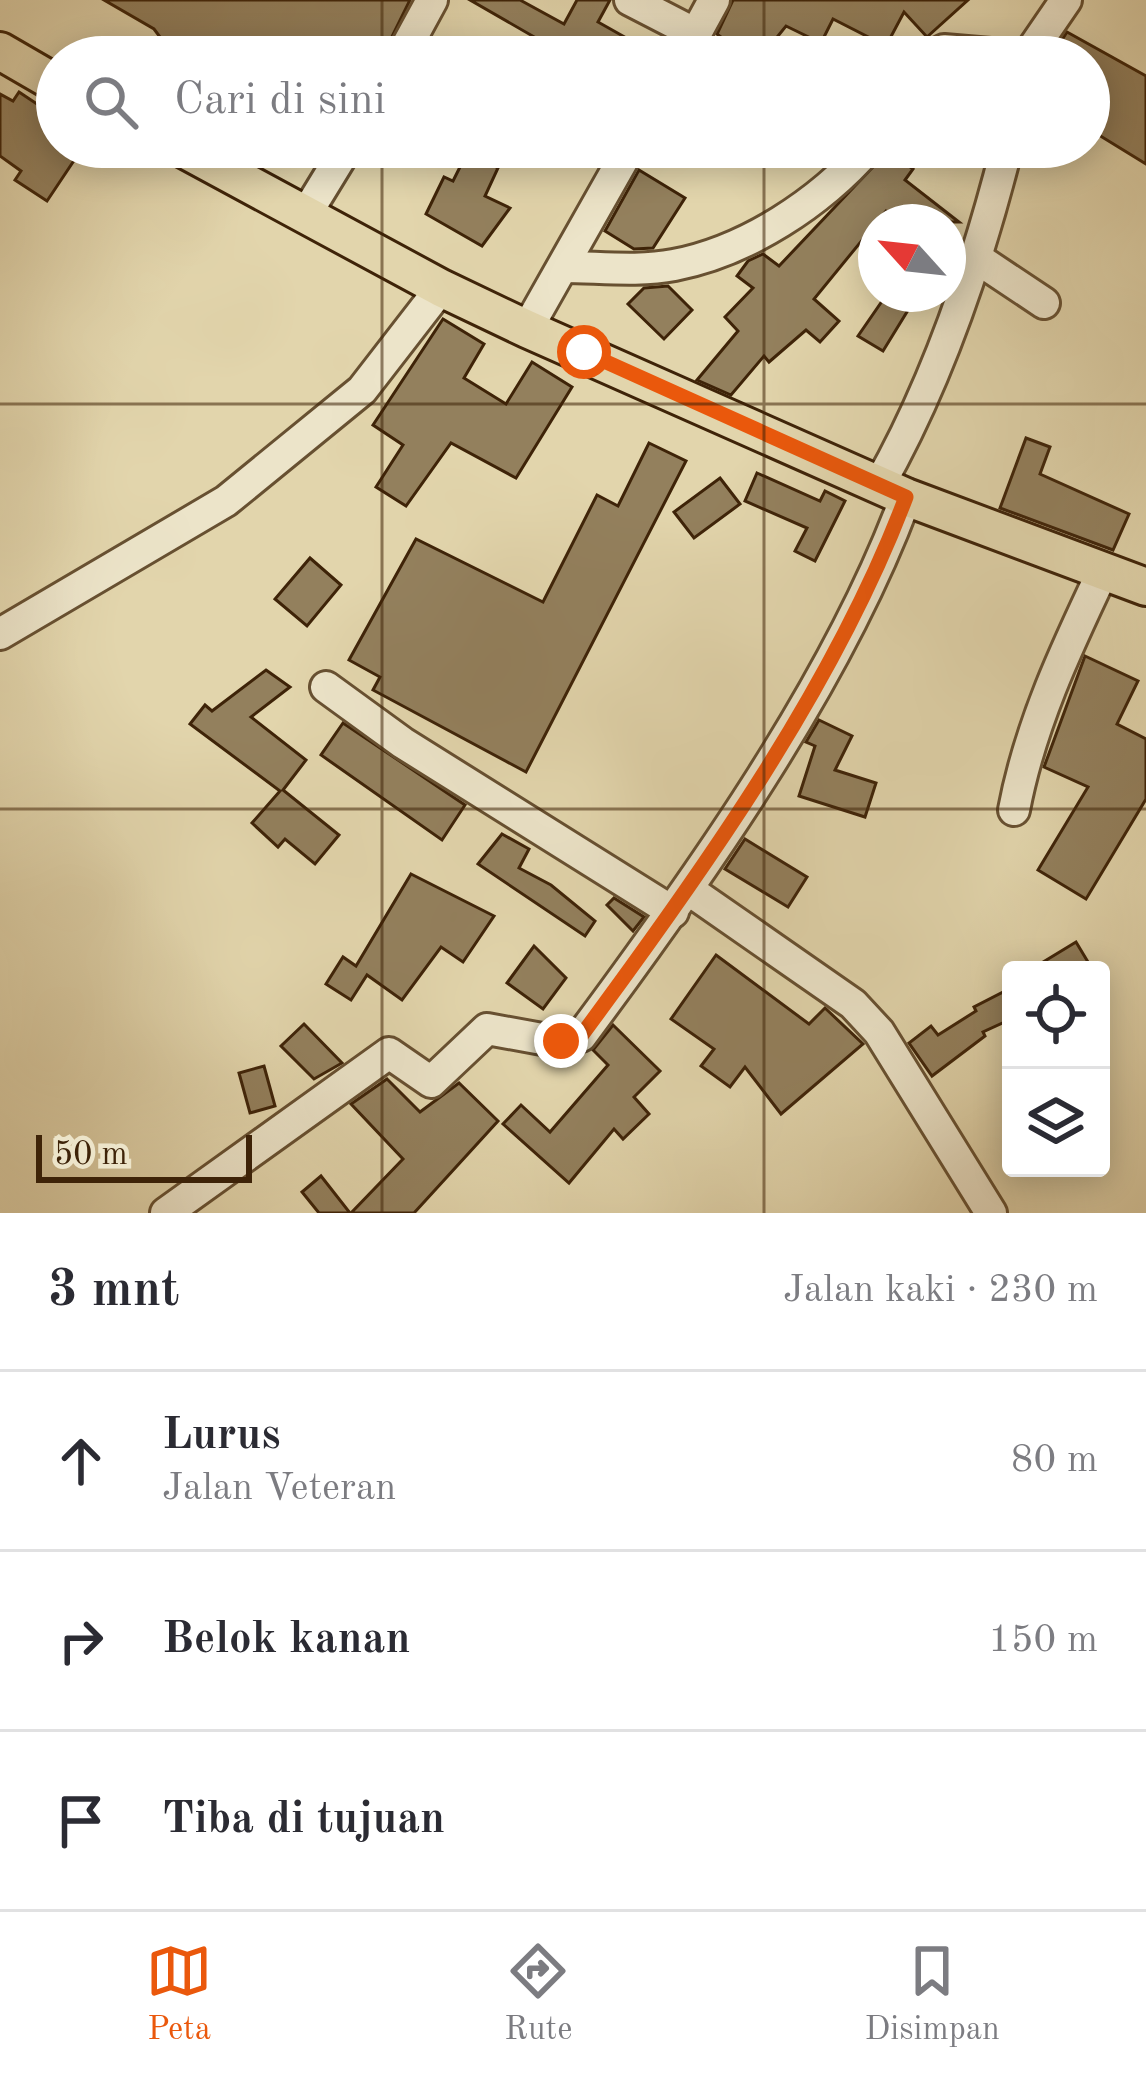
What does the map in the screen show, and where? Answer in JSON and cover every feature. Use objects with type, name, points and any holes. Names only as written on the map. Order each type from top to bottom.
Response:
[{"type":"main road","points":[[0,51],[36,72]]},
{"type":"main road","points":[[219,168],[441,289],[527,329],[892,491],[1146,587]]},
{"type":"street","points":[[412,36],[432,0]]},
{"type":"street","points":[[631,0],[677,36]]},
{"type":"street","points":[[694,36],[714,0]]},
{"type":"street","points":[[1041,36],[1066,0]]},
{"type":"street","points":[[306,214],[334,168]]},
{"type":"street","points":[[527,329],[618,168]]},
{"type":"street","points":[[563,268],[672,266],[736,245],[798,211],[845,168]]},
{"type":"street","points":[[166,1213],[389,1054],[431,1082],[487,1029],[553,1041],[581,1036],[681,901],[820,672],[978,259],[1002,168]]},
{"type":"street","points":[[978,259],[1044,303]]},
{"type":"street","points":[[0,634],[226,501],[362,390],[441,289]]},
{"type":"street","points":[[1013,810],[1024,755],[1043,704],[1103,571]]},
{"type":"street","points":[[326,687],[404,743],[853,1004],[879,1032],[992,1213]]},
{"type":"building","points":[[104,0],[410,0],[392,36],[159,36]]},
{"type":"building","points":[[470,0],[520,0],[564,24],[577,0],[610,0],[598,22],[623,36],[533,36]]},
{"type":"building","points":[[733,0],[968,0],[928,36],[904,12],[891,36],[866,36],[833,19],[824,36],[807,36],[786,26],[778,36],[717,34]]},
{"type":"building","points":[[1110,56],[1146,76],[1146,164],[1110,142]]},
{"type":"building","points":[[19,92],[36,103],[36,168],[69,168],[47,201],[15,180],[21,171],[0,156],[0,94],[13,101]]},
{"type":"building","points":[[460,168],[498,168],[485,196],[510,208],[482,246],[426,214],[444,177],[453,181]]},
{"type":"building","points":[[872,168],[912,168],[905,180],[936,204],[858,204],[858,245],[814,299],[839,321],[820,342],[806,330],[769,362],[764,356],[731,395],[697,380],[738,331],[725,317],[753,288],[737,276],[748,261],[763,254],[779,266]]},
{"type":"building","points":[[639,170],[685,198],[653,248],[634,249],[605,231]]},
{"type":"building","points":[[668,286],[692,310],[664,339],[628,304],[644,288]]},
{"type":"building","points":[[875,312],[907,312],[883,351],[858,336]]},
{"type":"building","points":[[443,319],[484,344],[464,378],[506,404],[532,362],[572,387],[516,478],[451,443],[406,506],[376,487],[403,445],[373,425]]},
{"type":"building","points":[[1026,438],[1050,447],[1040,474],[1129,514],[1113,550],[1000,508]]},
{"type":"building","points":[[649,443],[686,461],[526,772],[373,690],[380,677],[349,660],[416,539],[543,602],[597,495],[618,506]]},
{"type":"building","points":[[757,473],[820,501],[825,491],[845,501],[815,561],[795,551],[807,528],[745,501]]},
{"type":"building","points":[[720,478],[740,504],[694,538],[674,512]]},
{"type":"building","points":[[310,558],[341,585],[307,626],[275,599]]},
{"type":"building","points":[[1085,656],[1138,681],[1117,724],[1146,739],[1146,799],[1086,899],[1038,870],[1088,787],[1044,767]]},
{"type":"building","points":[[266,670],[290,687],[251,717],[306,760],[283,790],[339,835],[315,864],[285,839],[278,847],[252,823],[280,791],[190,724],[205,705],[212,711]]},
{"type":"building","points":[[819,720],[852,736],[835,770],[876,783],[865,817],[799,796],[815,746],[806,742]]},
{"type":"building","points":[[343,723],[465,805],[442,840],[321,755]]},
{"type":"building","points":[[502,834],[529,849],[519,868],[551,885],[595,921],[585,936],[478,864]]},
{"type":"building","points":[[745,839],[807,877],[788,907],[725,869]]},
{"type":"building","points":[[411,874],[494,916],[463,962],[441,947],[402,1000],[367,975],[351,1000],[326,984],[343,957],[356,966]]},
{"type":"building","points":[[614,898],[644,917],[633,931],[607,905]]},
{"type":"building","points":[[1076,942],[1087,961],[1045,961]]},
{"type":"building","points":[[534,946],[566,978],[543,1009],[507,983]]},
{"type":"building","points":[[716,955],[809,1024],[825,1008],[863,1044],[781,1114],[745,1067],[730,1087],[701,1066],[714,1049],[671,1019]]},
{"type":"building","points":[[1002,993],[1002,1023],[983,1032],[985,1036],[932,1076],[909,1043],[931,1026],[938,1035],[976,1011],[974,1007]]},
{"type":"building","points":[[304,1024],[342,1063],[314,1079],[281,1046]]},
{"type":"building","points":[[613,1025],[660,1071],[634,1097],[649,1114],[623,1139],[614,1129],[569,1183],[503,1124],[521,1105],[550,1132],[608,1065],[593,1050]]},
{"type":"building","points":[[264,1066],[275,1106],[250,1113],[239,1073]]},
{"type":"building","points":[[387,1079],[420,1112],[459,1083],[498,1121],[414,1213],[351,1213],[403,1159],[351,1104]]},
{"type":"building","points":[[321,1176],[350,1213],[319,1213],[302,1192]]},
{"type":"route","points":[[561,1041],[581,1036],[689,890],[820,672],[889,541],[906,497],[584,352]]}]
